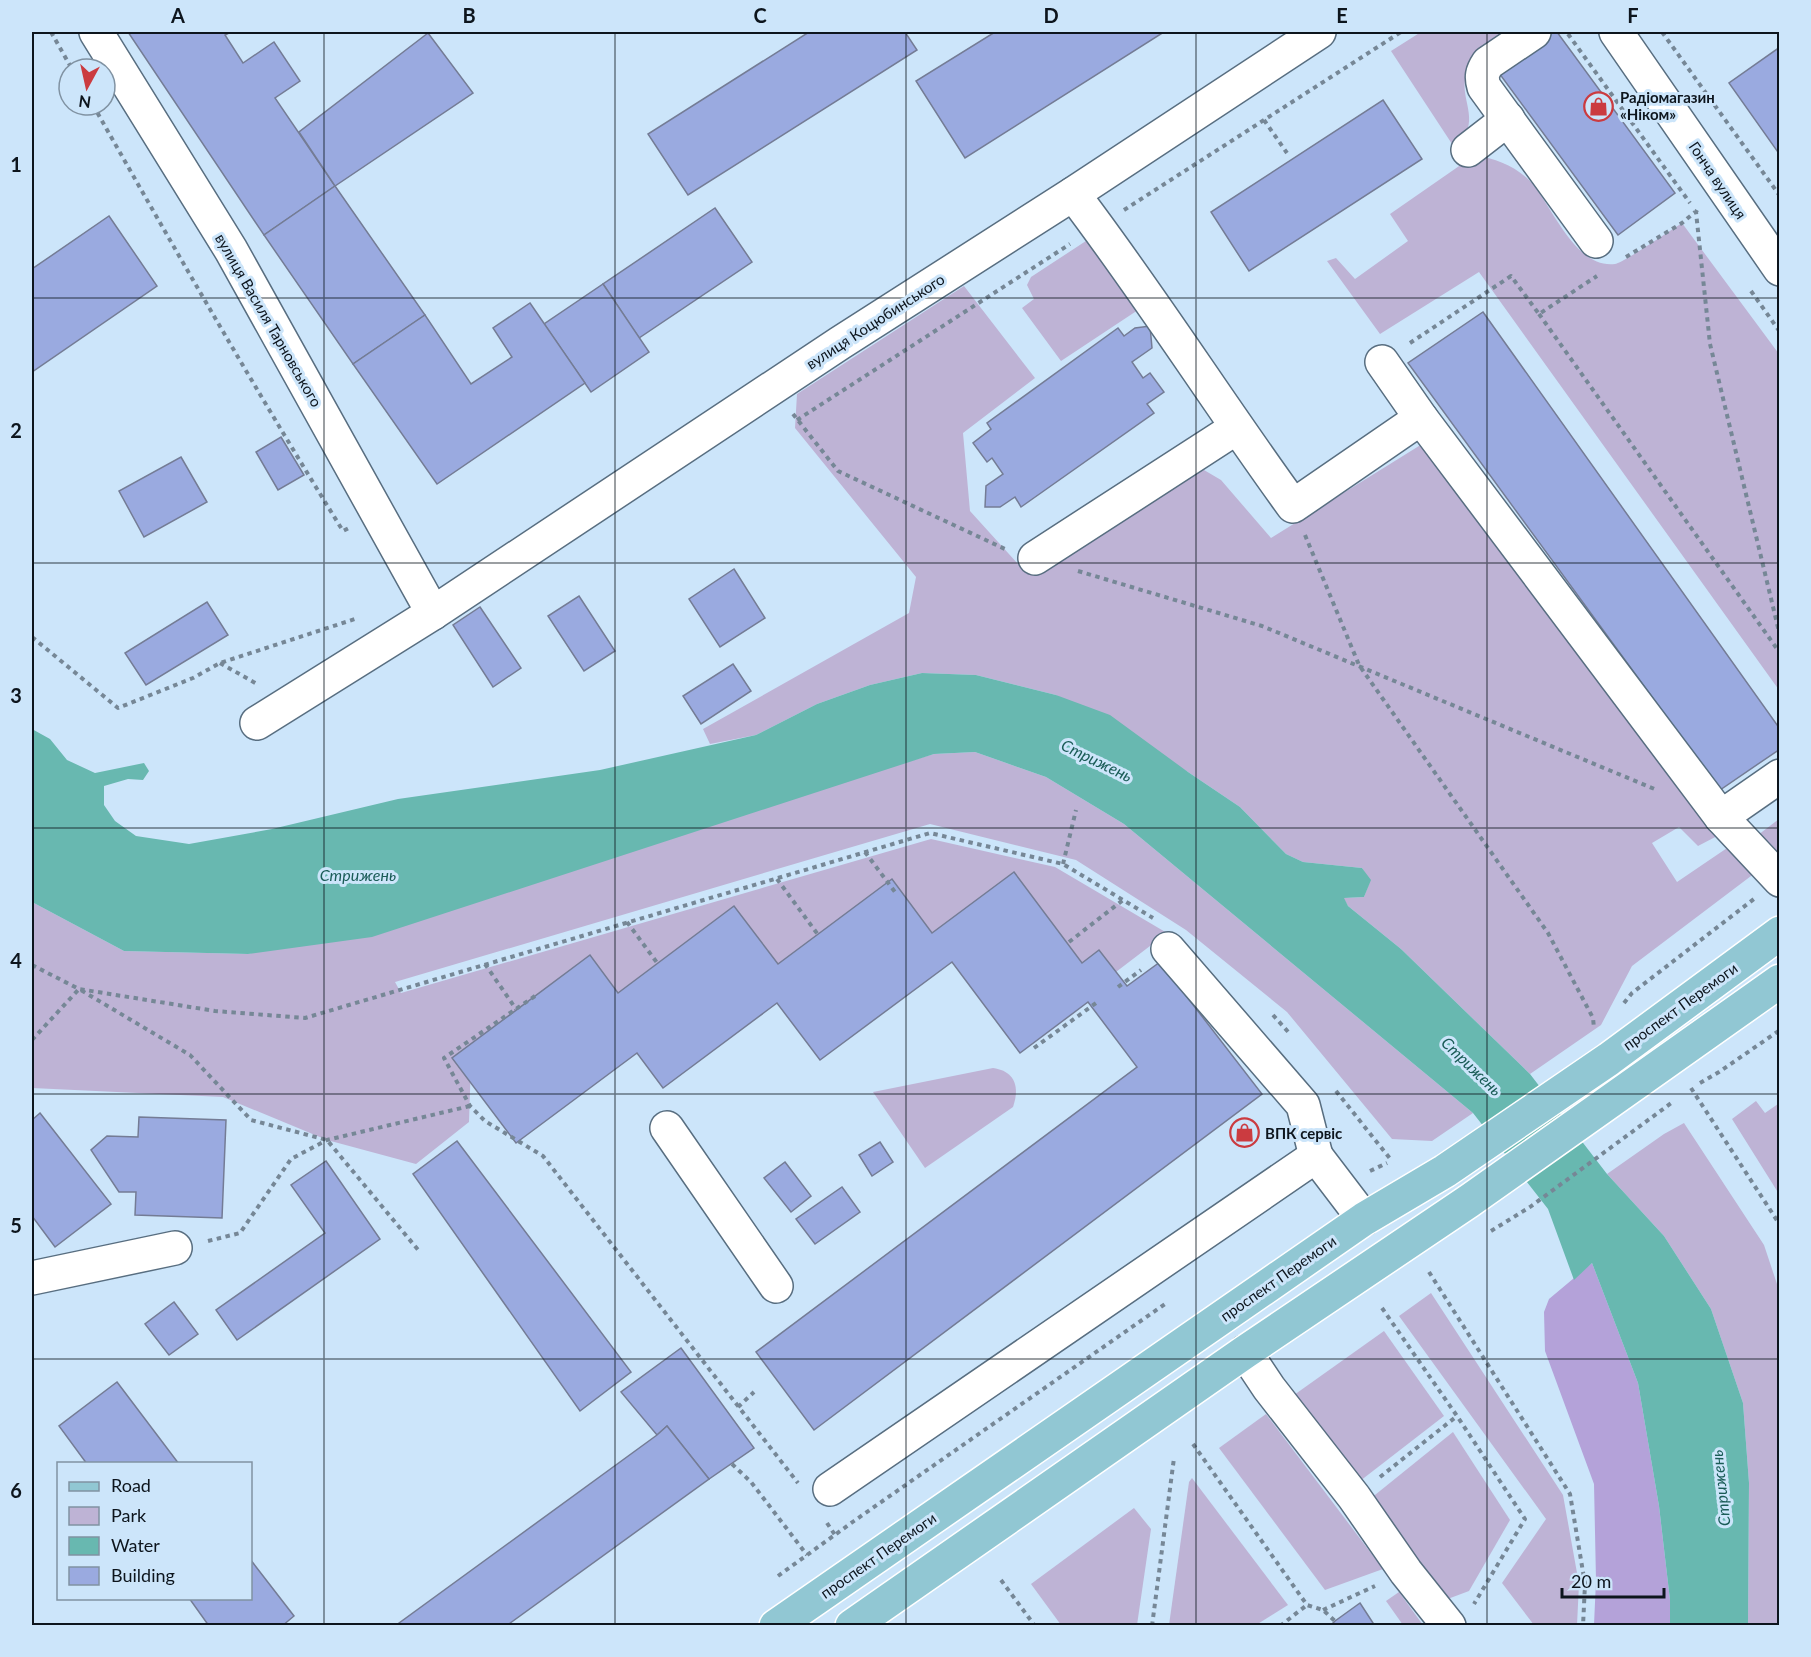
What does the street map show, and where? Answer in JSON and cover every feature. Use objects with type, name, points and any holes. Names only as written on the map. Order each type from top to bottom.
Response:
[{"type":"main road","name":"проспект Перемоги","points":[[776,1626],[1364,1219],[1445,1172],[1601,1047],[1779,933]]},
{"type":"main road","points":[[852,1626],[1245,1352],[1469,1201],[1779,981]]},
{"type":"street","name":"вулиця Василя Тарновського","points":[[96,32],[231,250],[433,613]]},
{"type":"street","name":"вулиця Коцюбинського","points":[[257,723],[433,613],[1319,32]]},
{"type":"street","points":[[1534,32],[1488,63],[1481,79],[1484,87],[1601,256]]},
{"type":"street","name":"Гонча вулиця","points":[[1616,32],[1779,269]]},
{"type":"street","points":[[1468,150],[1508,119]]},
{"type":"street","points":[[1072,194],[1104,236],[1236,428],[1293,506],[1421,418]]},
{"type":"street","points":[[1382,362],[1421,418],[1770,887]]},
{"type":"street","points":[[1035,558],[1236,428]]},
{"type":"street","points":[[1720,817],[1779,776]]},
{"type":"street","points":[[1165,936],[1303,1106],[1316,1156],[1364,1219]]},
{"type":"street","points":[[667,1128],[776,1286]]},
{"type":"street","points":[[819,1499],[1316,1156]]},
{"type":"street","points":[[32,1278],[175,1248]]},
{"type":"street","points":[[1245,1352],[1269,1388],[1354,1497],[1406,1572],[1461,1616]]},
{"type":"path","points":[[51,32],[65,57]]},
{"type":"path","points":[[1566,32],[1702,221]]},
{"type":"path","points":[[1662,32],[1779,196]]},
{"type":"path","points":[[100,117],[197,290],[343,531],[379,514]]},
{"type":"path","points":[[1264,120],[1287,153]]},
{"type":"path","points":[[1625,258],[1682,223],[1725,190]]},
{"type":"path","points":[[1696,212],[1710,344],[1779,636]]},
{"type":"path","points":[[1539,314],[1601,256]]},
{"type":"path","points":[[1382,362],[1512,276],[1779,653]]},
{"type":"path","points":[[1747,286],[1779,332]]},
{"type":"path","points":[[776,386],[797,420],[838,471],[1002,548],[1262,626],[1666,794]]},
{"type":"path","points":[[1293,506],[1359,665],[1548,933],[1593,1018],[1601,1047]]},
{"type":"path","points":[[32,637],[118,708],[193,678],[220,663],[356,619]]},
{"type":"path","points":[[1063,864],[1076,810]]},
{"type":"path","points":[[79,989],[215,1011],[305,1018],[930,833],[1063,864],[1123,900],[1165,936]]},
{"type":"path","points":[[866,852],[895,892]]},
{"type":"path","points":[[776,879],[819,936]]},
{"type":"path","points":[[1619,1010],[1632,993],[1770,887]]},
{"type":"path","points":[[1069,942],[1123,900]]},
{"type":"path","points":[[627,922],[658,964]]},
{"type":"path","points":[[32,964],[190,1055],[250,1120],[327,1140],[418,1251]]},
{"type":"path","points":[[485,964],[516,1009]]},
{"type":"path","points":[[32,1040],[79,989]]},
{"type":"path","points":[[535,996],[444,1058],[470,1106],[484,1121],[543,1156],[738,1407],[819,1499],[835,1535]]},
{"type":"path","points":[[1034,1047],[1096,1003]]},
{"type":"path","points":[[1269,1011],[1278,1018],[1292,1036]]},
{"type":"path","points":[[1683,1094],[1779,1030]]},
{"type":"path","points":[[1691,1088],[1779,1225]]},
{"type":"path","points":[[1335,1090],[1392,1161]]},
{"type":"path","points":[[1491,1231],[1530,1207],[1676,1100]]},
{"type":"path","points":[[175,1248],[240,1233],[291,1159],[327,1140],[470,1106]]},
{"type":"path","points":[[1340,1185],[1401,1159]]},
{"type":"path","points":[[1429,1272],[1570,1494],[1585,1584],[1583,1626]]},
{"type":"path","points":[[778,1576],[1174,1298]]},
{"type":"path","points":[[1382,1308],[1525,1519],[1461,1616]]},
{"type":"path","points":[[738,1407],[754,1392]]},
{"type":"path","points":[[1354,1497],[1457,1416]]},
{"type":"path","points":[[1193,1444],[1307,1605],[1323,1610],[1335,1621]]},
{"type":"path","points":[[1152,1626],[1174,1458]]},
{"type":"path","points":[[732,1464],[751,1482],[807,1555]]},
{"type":"path","points":[[1323,1610],[1406,1572]]},
{"type":"path","points":[[1001,1580],[1035,1626]]},
{"type":"path","points":[[1280,1626],[1307,1605]]},
{"type":"green space","points":[[1421,32],[1518,32],[1479,61],[1466,77],[1465,92],[1469,125],[1464,137],[1454,147],[1391,51]]},
{"type":"green space","points":[[1475,155],[1504,163],[1529,180],[1576,246],[1600,263],[1620,262],[1682,223],[1779,354],[1779,690],[1479,272],[1380,334],[1327,261],[1336,258],[1355,279],[1408,241],[1390,214]]},
{"type":"green space","points":[[1089,239],[1138,310],[1061,361],[1022,308],[1034,299],[1027,285],[1031,277]]},
{"type":"green space","points":[[964,286],[1035,378],[963,433],[970,511],[1027,574],[1183,473],[1204,470],[1221,480],[1271,538],[1427,441],[1721,834],[1698,846],[1679,827],[1652,843],[1677,882],[1733,844],[1755,873],[1632,966],[1601,1025],[1530,1074],[1401,949],[1348,906],[1343,898],[1364,897],[1370,881],[1362,868],[1303,862],[1286,854],[1240,807],[1188,772],[1056,695],[976,675],[922,673],[870,685],[817,704],[756,735],[710,744],[703,729],[909,613],[916,577],[795,428],[797,394]]},
{"type":"green space","points":[[975,752],[1046,777],[1124,824],[1473,1113],[1432,1141],[1392,1139],[1287,1012],[1186,930],[1076,860],[930,824],[395,982],[401,993],[931,839],[1055,867],[1167,933],[1112,975],[1081,973],[1030,905],[1013,872],[929,956],[775,983],[657,985],[471,1061],[469,1122],[416,1164],[327,1140],[223,1097],[32,1088],[32,902],[124,951],[248,954],[934,754]]},
{"type":"green space","points":[[1779,819],[1779,856],[1758,835]]},
{"type":"green space","points":[[993,1068],[1011,1076],[1014,1081],[1016,1093],[1013,1107],[925,1168],[873,1092]]},
{"type":"green space","points":[[1756,1101],[1765,1113],[1778,1104],[1779,1107],[1779,1194],[1732,1119]]},
{"type":"green space","points":[[1684,1123],[1764,1245],[1780,1293],[1779,1625],[1748,1625],[1749,1483],[1743,1403],[1711,1309],[1664,1236],[1607,1174],[1664,1134]]},
{"type":"green space","points":[[1431,1293],[1563,1495],[1579,1584],[1577,1625],[1534,1625],[1502,1583],[1546,1519],[1399,1316]]},
{"type":"green space","points":[[1384,1331],[1444,1416],[1360,1481],[1294,1395]]},
{"type":"green space","points":[[1266,1414],[1383,1569],[1325,1590],[1219,1448]]},
{"type":"green space","points":[[1453,1432],[1510,1520],[1469,1591],[1445,1600],[1370,1499]]},
{"type":"green space","points":[[1192,1478],[1288,1605],[1256,1625],[1169,1625],[1189,1482]]},
{"type":"green space","points":[[1134,1508],[1151,1529],[1137,1625],[1061,1625],[1031,1584]]},
{"type":"green space","points":[[1399,1592],[1423,1625],[1403,1625],[1386,1601]]},
{"type":"shaded area","points":[[1592,1263],[1638,1383],[1659,1506],[1670,1600],[1670,1625],[1594,1625],[1596,1580],[1594,1484],[1545,1351],[1544,1312],[1549,1299]]},
{"type":"water","name":"Стрижень","points":[[922,673],[976,675],[1056,695],[1110,715],[1240,807],[1286,854],[1303,862],[1362,868],[1371,880],[1364,897],[1344,898],[1348,906],[1401,949],[1530,1074],[1607,1174],[1664,1236],[1711,1309],[1743,1403],[1749,1483],[1748,1625],[1670,1625],[1670,1600],[1659,1506],[1638,1383],[1592,1263],[1574,1280],[1548,1209],[1473,1113],[1124,824],[1046,777],[975,752],[934,754],[372,937],[248,954],[124,951],[32,902],[32,729],[50,739],[67,760],[95,773],[144,763],[149,771],[143,780],[128,779],[104,786],[104,805],[115,821],[136,836],[189,844],[272,829],[398,799],[600,770],[756,735],[817,704],[870,685]]},
{"type":"building","points":[[128,32],[231,32],[225,35],[243,63],[274,42],[300,81],[275,98],[335,186],[264,235]]},
{"type":"building","points":[[809,32],[905,32],[917,50],[688,195],[648,134]]},
{"type":"building","points":[[995,32],[1164,32],[965,158],[916,81]]},
{"type":"building","points":[[1547,32],[1557,32],[1675,193],[1618,235],[1496,69]]},
{"type":"building","points":[[428,33],[473,93],[335,186],[299,132]]},
{"type":"building","points":[[1780,47],[1780,155],[1729,83]]},
{"type":"building","points":[[1383,100],[1422,159],[1249,271],[1211,212]]},
{"type":"building","points":[[335,186],[425,315],[353,364],[264,235]]},
{"type":"building","points":[[715,208],[752,262],[639,338],[603,284]]},
{"type":"building","points":[[109,216],[157,286],[32,372],[32,269]]},
{"type":"building","points":[[603,284],[649,352],[591,392],[544,324]]},
{"type":"building","points":[[530,303],[585,383],[437,484],[353,364],[425,315],[471,384],[512,357],[493,328]]},
{"type":"building","points":[[1483,312],[1780,729],[1780,749],[1720,790],[1408,363]]},
{"type":"building","points":[[1150,326],[1152,348],[1132,362],[1143,378],[1150,373],[1164,392],[1147,404],[1154,413],[1021,507],[1015,497],[1000,507],[985,507],[986,486],[1003,474],[992,458],[987,462],[973,443],[991,429],[987,423],[1118,328],[1124,336],[1135,328]]},
{"type":"building","points":[[281,437],[304,475],[278,490],[256,452]]},
{"type":"building","points":[[181,457],[207,502],[144,537],[119,491]]},
{"type":"building","points":[[734,569],[765,618],[720,647],[689,599]]},
{"type":"building","points":[[579,596],[615,651],[584,671],[548,616]]},
{"type":"building","points":[[207,602],[228,635],[146,685],[125,653]]},
{"type":"building","points":[[480,607],[521,668],[493,687],[453,625]]},
{"type":"building","points":[[733,664],[751,691],[701,724],[683,696]]},
{"type":"building","points":[[1014,872],[1082,963],[1099,950],[1127,986],[1160,962],[1262,1094],[814,1430],[756,1352],[1137,1067],[1088,1002],[1020,1053],[952,962],[820,1060],[777,1003],[663,1088],[637,1053],[516,1143],[452,1058],[590,955],[618,993],[734,906],[778,964],[892,879],[932,933]]},
{"type":"building","points":[[40,1113],[111,1204],[55,1247],[32,1216],[32,1120]]},
{"type":"building","points":[[139,1117],[226,1120],[222,1218],[135,1215],[136,1192],[119,1192],[91,1150],[107,1136],[138,1137]]},
{"type":"building","points":[[457,1141],[631,1372],[580,1411],[413,1174]]},
{"type":"building","points":[[880,1142],[893,1162],[872,1176],[859,1155]]},
{"type":"building","points":[[326,1161],[380,1239],[237,1340],[216,1310],[325,1233],[291,1185]]},
{"type":"building","points":[[785,1162],[811,1196],[791,1212],[764,1178]]},
{"type":"building","points":[[842,1187],[860,1212],[815,1244],[796,1219]]},
{"type":"building","points":[[174,1302],[198,1334],[169,1355],[145,1324]]},
{"type":"building","points":[[681,1348],[754,1448],[709,1479],[667,1426],[657,1435],[621,1392]]},
{"type":"building","points":[[117,1382],[177,1462],[86,1462],[59,1426]]},
{"type":"building","points":[[667,1426],[709,1479],[506,1626],[395,1626],[657,1435]]},
{"type":"building","points":[[252,1562],[294,1616],[282,1626],[209,1626],[190,1600],[252,1600]]},
{"type":"building","points":[[1360,1603],[1375,1626],[1330,1626],[1335,1621]]},
{"type":"place","name":"Радіомагазин «Ніком»","points":[[1599,106]]},
{"type":"place","name":"ВПК сервіс","points":[[1244,1133]]}]
